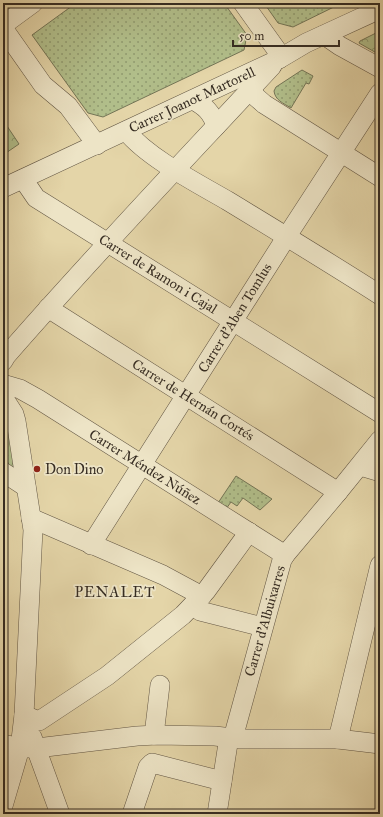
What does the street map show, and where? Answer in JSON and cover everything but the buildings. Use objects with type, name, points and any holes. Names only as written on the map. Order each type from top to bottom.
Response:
[{"type":"street","points":[[3,25],[33,3]]},
{"type":"street","points":[[3,361],[48,308],[108,242],[279,59],[276,49],[243,3]]},
{"type":"street","name":"Carrer Joanot Martorell","points":[[3,188],[193,100],[380,9]]},
{"type":"street","points":[[3,28],[43,85],[68,106]]},
{"type":"street","points":[[324,35],[340,46],[380,68]]},
{"type":"street","points":[[28,43],[54,79],[68,106],[96,145]]},
{"type":"street","points":[[251,89],[256,97],[264,104],[380,177]]},
{"type":"street","name":"Carrer d'Aben Tomlus","points":[[91,545],[141,464],[380,93]]},
{"type":"street","points":[[193,100],[200,103],[209,111],[216,126]]},
{"type":"street","points":[[126,131],[138,144],[175,169],[287,236],[380,295]]},
{"type":"street","name":"Carrer de Ramon i Cajal","points":[[23,179],[36,198],[380,413]]},
{"type":"street","name":"Carrer de Hernán Cortés","points":[[48,308],[338,492]]},
{"type":"street","name":"Carrer Méndez Núñez","points":[[3,384],[28,393],[285,555]]},
{"type":"street","points":[[3,397],[14,414],[16,421],[33,530],[31,718],[34,725],[31,730],[32,737],[20,747],[3,806]]},
{"type":"street","name":"Carrer d'Albuixarres","points":[[217,814],[231,738],[279,566],[285,555],[380,440]]},
{"type":"street","points":[[360,466],[380,472]]},
{"type":"street","points":[[3,472],[26,487]]},
{"type":"street","points":[[31,518],[163,576],[197,601],[200,611],[262,627]]},
{"type":"street","points":[[31,718],[107,676],[176,622],[197,601],[249,532]]},
{"type":"street","points":[[338,739],[380,565]]},
{"type":"street","points":[[154,735],[160,685]]},
{"type":"street","points":[[20,747],[154,735],[240,739],[338,739],[380,744]]},
{"type":"street","points":[[20,747],[60,814]]},
{"type":"street","points":[[132,814],[148,767],[152,764],[222,781]]},
{"type":"green space","points":[[76,3],[224,3],[247,35],[244,50],[103,117],[88,113],[32,35]]},
{"type":"green space","points":[[264,3],[313,3],[317,8],[329,3],[342,3],[293,27],[278,23]]},
{"type":"green space","points":[[380,31],[380,55],[359,43],[360,41]]},
{"type":"green space","points":[[302,70],[313,76],[309,84],[306,83],[291,108],[282,103],[276,97],[274,91],[276,87]]},
{"type":"green space","points":[[7,126],[19,144],[3,155],[3,128]]},
{"type":"green space","points":[[7,416],[18,476],[8,464],[6,456],[4,440]]},
{"type":"green space","points":[[236,476],[272,499],[260,510],[243,498],[237,506],[231,502],[226,509],[218,503]]},
{"type":"place","name":"Don Dino","points":[[37,469]]},
{"type":"district","name":"PENALET","points":[[115,592]]}]
